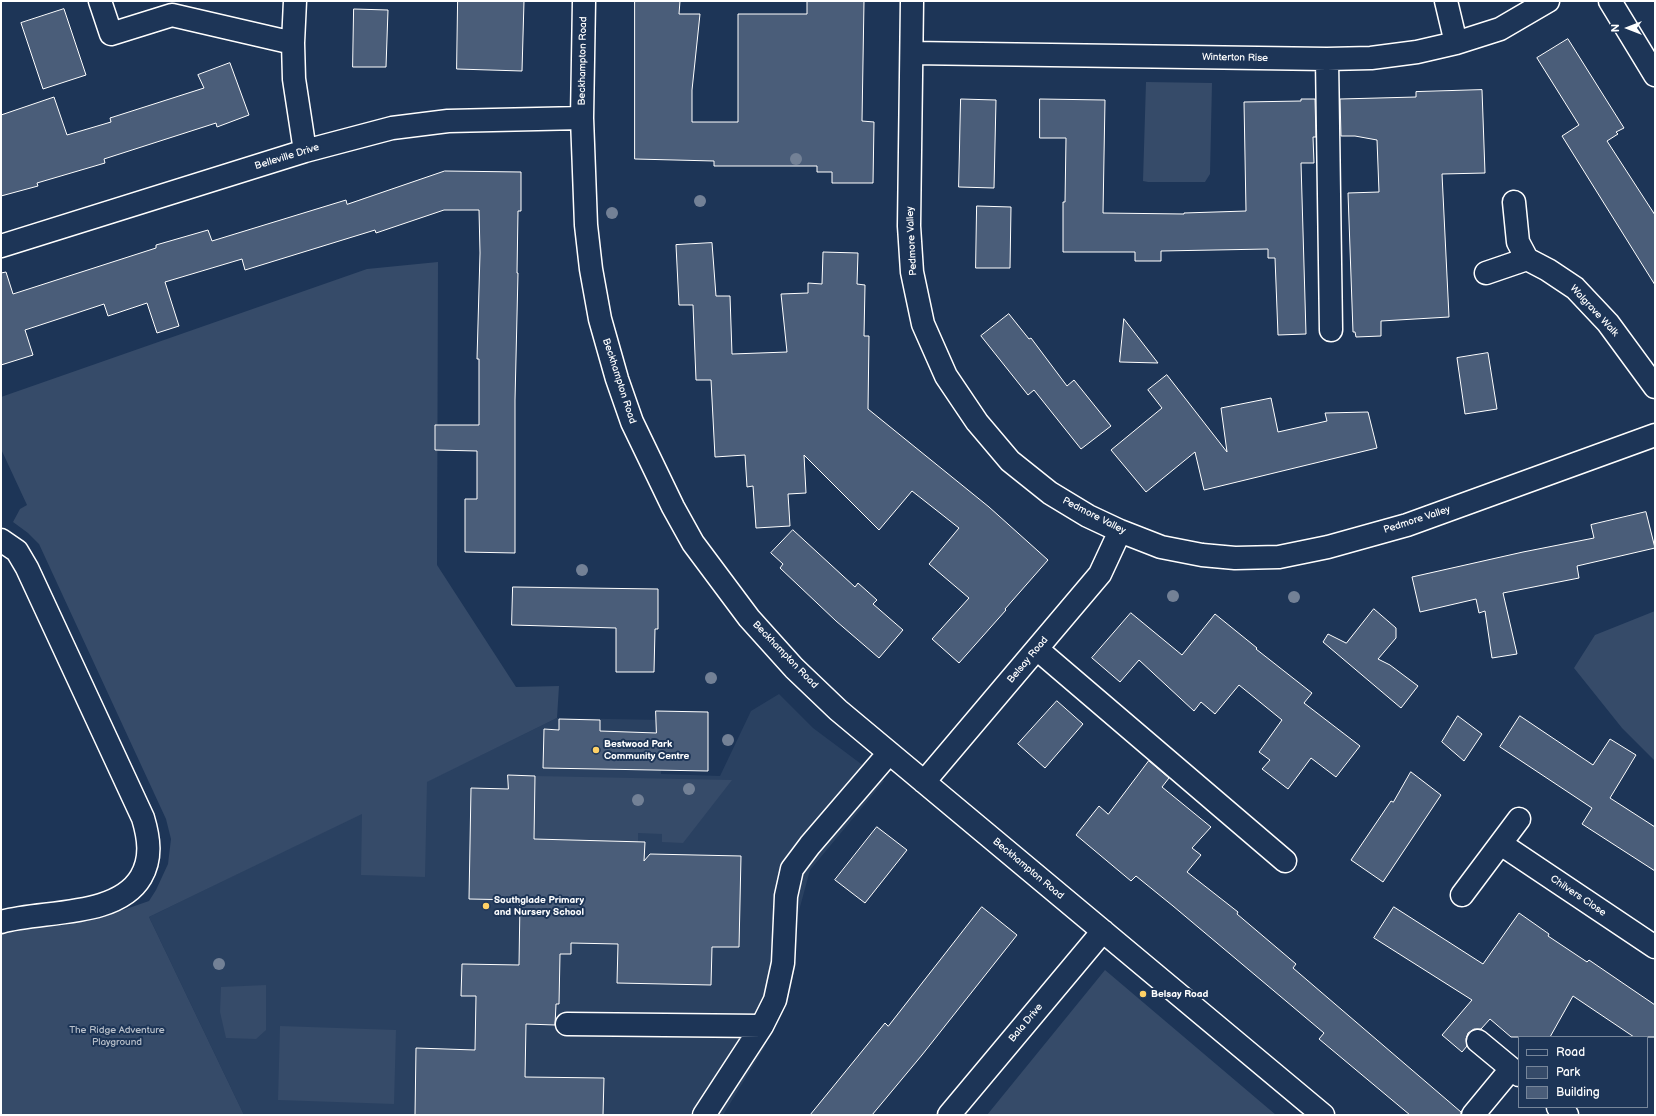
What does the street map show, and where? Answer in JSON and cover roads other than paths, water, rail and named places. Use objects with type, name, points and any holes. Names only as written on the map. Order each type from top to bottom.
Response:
[{"type":"street","points":[[100,1],[111,34],[172,15],[292,43]]},
{"type":"street","points":[[296,1],[292,43],[294,79],[305,151]]},
{"type":"street","name":"Beckhampton Road","points":[[584,1],[582,118],[586,225],[591,269],[600,319],[617,379],[632,422],[649,460],[693,542],[749,618],[804,677],[838,710],[1323,1115]]},
{"type":"street","name":"Pedmore Valley","points":[[912,1],[909,226],[912,272],[923,324],[946,376],[977,422],[1010,461],[1050,494],[1088,516],[1120,531],[1161,547],[1202,555],[1234,558],[1279,557],[1328,548],[1408,525],[1655,435]]},
{"type":"street","points":[[1446,1],[1456,43]]},
{"type":"street","name":"Winterton Rise","points":[[912,53],[1327,60],[1386,56],[1417,52],[1456,43],[1500,29],[1548,1]]},
{"type":"street","points":[[1610,1],[1655,75]]},
{"type":"street","points":[[1327,60],[1331,330]]},
{"type":"street","name":"Belleville Drive","points":[[1,246],[305,151],[392,128],[448,122],[582,118]]},
{"type":"street","points":[[1486,273],[1527,259],[1518,242],[1514,202]]},
{"type":"street","name":"Walgrave Walk","points":[[1527,259],[1548,270],[1575,288],[1608,323],[1655,387]]},
{"type":"street","name":"Belsay Road","points":[[924,782],[1100,574],[1120,531]]},
{"type":"street","points":[[1,540],[17,551],[28,568],[143,818],[148,841],[148,860],[143,873],[138,883],[121,897],[97,906],[28,916],[1,922]]},
{"type":"street","points":[[1037,649],[1285,861]]},
{"type":"street","points":[[704,1115],[762,1026],[774,1000],[783,963],[786,896],[792,869],[810,845],[889,753]]},
{"type":"street","points":[[1462,895],[1518,819]]},
{"type":"street","name":"Chilvers Close","points":[[1501,844],[1655,948]]},
{"type":"street","name":"Bala Drive","points":[[949,1115],[1102,931]]},
{"type":"street","points":[[567,1024],[762,1026]]},
{"type":"street","points":[[1473,1115],[1515,1072],[1478,1041]]},
{"type":"street","points":[[1559,1108],[1567,1115]]},
{"type":"place","name":"Bestwood Park Community Centre","points":[[596,750]]},
{"type":"place","name":"Southglade Primary and Nursery School","points":[[486,906]]},
{"type":"place","name":"Belsay Road","points":[[1143,994]]},
{"type":"park label","name":"The Ridge Adventure Playground","points":[[117,1036]]}]
